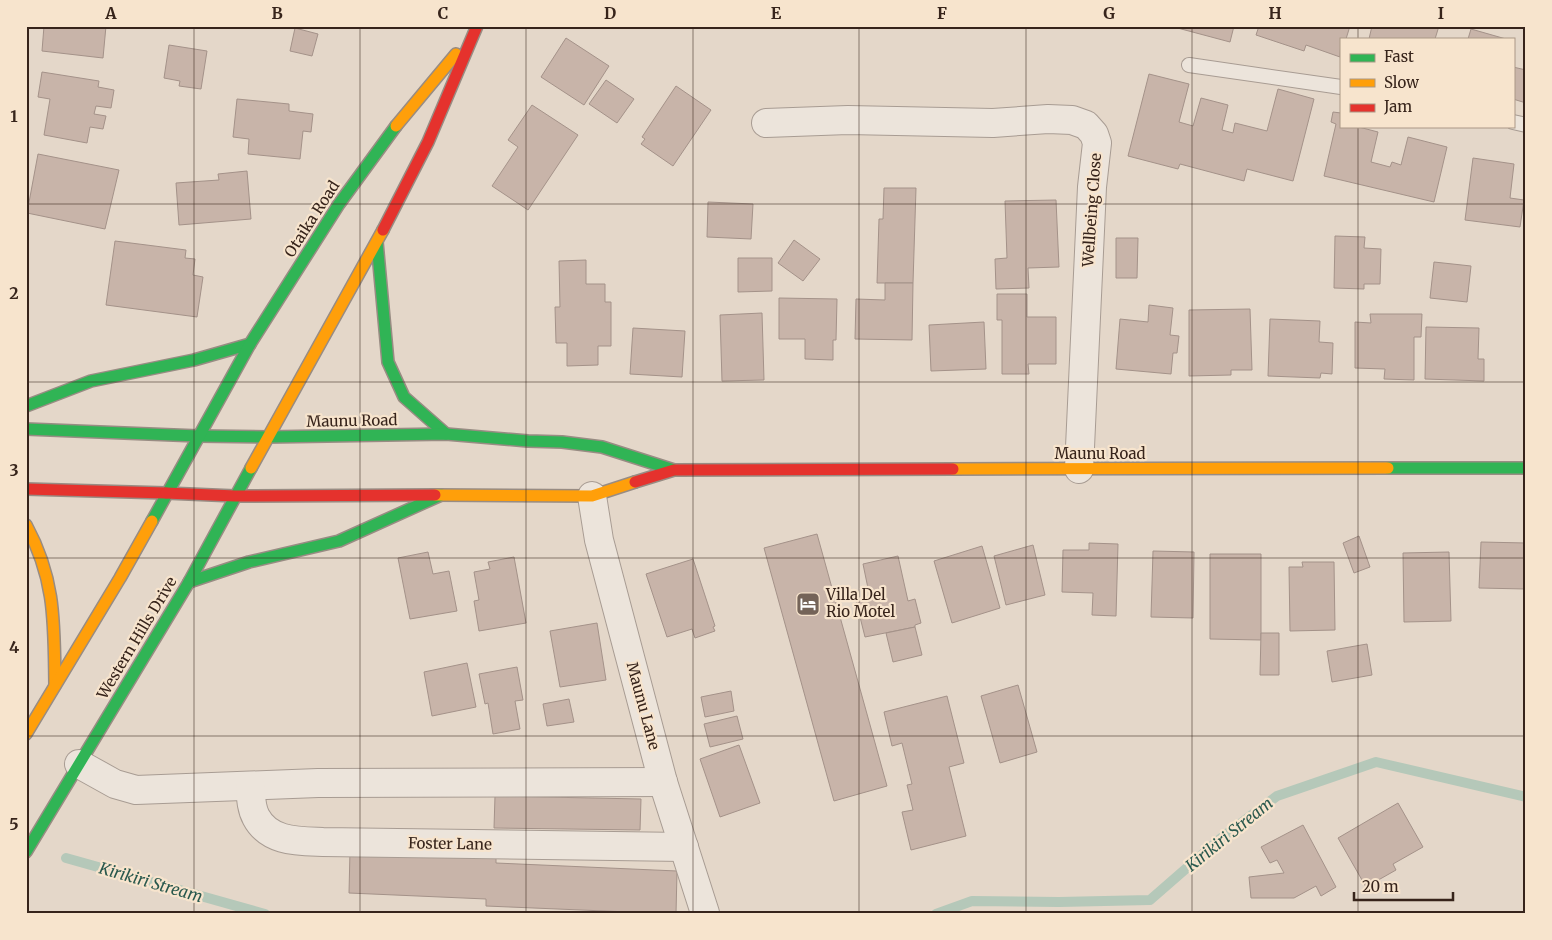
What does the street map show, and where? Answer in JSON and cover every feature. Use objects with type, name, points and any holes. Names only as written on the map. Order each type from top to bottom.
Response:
[{"type":"main road","name":"Otaika Road","points":[[268,437],[377,242],[428,142],[475,30]]},
{"type":"main road","name":"Otaika Road","points":[[198,436],[250,344],[339,204],[386,137],[475,30]]},
{"type":"main road","points":[[377,242],[388,362],[404,397],[446,434]]},
{"type":"main road","points":[[26,406],[91,381],[194,360],[250,344]]},
{"type":"main road","name":"Maunu Road","points":[[26,429],[268,437],[446,434],[562,442],[602,447],[674,470]]},
{"type":"main road","points":[[26,734],[120,578],[198,436]]},
{"type":"main road","name":"Western Hills Drive","points":[[26,852],[189,582],[268,437]]},
{"type":"main road","name":"Maunu Road","points":[[26,489],[235,496],[592,496],[674,470],[1526,468]]},
{"type":"main road","points":[[189,582],[249,562],[339,541],[441,495]]},
{"type":"main road","points":[[26,525],[43,558],[54,608],[55,685]]},
{"type":"street","name":"Wellbeing Close","points":[[766,123],[848,120],[993,123],[1061,119],[1072,120],[1086,125],[1094,134],[1097,143],[1092,187],[1078,469]]},
{"type":"street","name":"Maunu Lane","points":[[592,496],[599,540],[663,782],[705,913]]},
{"type":"street","points":[[79,764],[115,784],[136,790],[318,783],[663,782]]},
{"type":"street","name":"Foster Lane","points":[[250,786],[256,816],[273,834],[287,840],[684,847]]},
{"type":"lane","points":[[1189,65],[1340,87]]},
{"type":"building","points":[[44,26],[106,26],[103,58],[42,51]]},
{"type":"building","points":[[1170,26],[1234,26],[1230,42]]},
{"type":"building","points":[[1259,26],[1350,26],[1346,38],[1340,38],[1340,57],[1306,45],[1304,51],[1256,35]]},
{"type":"building","points":[[1372,26],[1439,26],[1435,38],[1369,38]]},
{"type":"building","points":[[295,28],[318,34],[312,56],[290,51]]},
{"type":"building","points":[[1471,29],[1502,38],[1468,38]]},
{"type":"building","points":[[566,38],[609,66],[584,105],[541,77]]},
{"type":"building","points":[[169,45],[207,51],[201,89],[179,86],[180,81],[164,78]]},
{"type":"building","points":[[1514,67],[1526,70],[1526,103],[1514,99]]},
{"type":"building","points":[[42,72],[99,81],[98,87],[114,90],[111,108],[96,106],[94,114],[106,116],[103,129],[90,127],[87,143],[44,135],[50,99],[38,97]]},
{"type":"building","points":[[1149,74],[1189,84],[1179,122],[1193,126],[1201,98],[1228,105],[1222,130],[1233,133],[1235,123],[1267,131],[1278,89],[1314,99],[1293,181],[1247,169],[1244,181],[1180,164],[1178,169],[1128,156]]},
{"type":"building","points":[[606,80],[634,99],[617,123],[589,104]]},
{"type":"building","points":[[676,86],[711,110],[673,166],[641,144],[645,139],[642,137]]},
{"type":"building","points":[[237,99],[289,104],[289,111],[313,114],[311,132],[303,131],[300,159],[248,154],[249,139],[233,137]]},
{"type":"building","points":[[532,105],[578,135],[528,210],[492,186],[518,147],[508,140]]},
{"type":"building","points":[[1333,112],[1340,113],[1340,128],[1363,128],[1378,132],[1371,162],[1390,167],[1392,162],[1401,165],[1408,137],[1447,147],[1434,202],[1324,176],[1336,124],[1331,122]]},
{"type":"building","points":[[38,154],[119,170],[105,229],[27,213]]},
{"type":"building","points":[[1473,158],[1514,164],[1510,198],[1524,200],[1520,227],[1465,220]]},
{"type":"building","points":[[247,171],[251,219],[179,225],[176,183],[219,180],[218,174]]},
{"type":"building","points":[[884,188],[916,188],[913,283],[877,283],[879,219],[883,219]]},
{"type":"building","points":[[1056,200],[1059,267],[1028,268],[1029,288],[996,289],[995,259],[1007,258],[1005,201]]},
{"type":"building","points":[[708,202],[753,204],[751,239],[707,237]]},
{"type":"building","points":[[1335,236],[1365,237],[1364,248],[1381,249],[1380,284],[1364,284],[1364,289],[1334,288]]},
{"type":"building","points":[[1116,238],[1138,238],[1137,278],[1116,278]]},
{"type":"building","points":[[794,240],[820,259],[803,281],[778,263]]},
{"type":"building","points":[[115,241],[186,250],[185,258],[195,259],[193,275],[203,277],[197,317],[106,305]]},
{"type":"building","points":[[738,258],[772,258],[772,291],[738,292]]},
{"type":"building","points":[[586,260],[586,284],[605,284],[605,302],[611,302],[611,346],[598,346],[598,365],[567,366],[567,343],[556,343],[555,307],[560,307],[559,261]]},
{"type":"building","points":[[1434,262],[1471,266],[1467,302],[1430,298]]},
{"type":"building","points":[[885,283],[913,283],[912,340],[855,339],[856,299],[885,300]]},
{"type":"building","points":[[997,294],[1027,294],[1027,317],[1056,317],[1056,364],[1028,364],[1029,374],[1002,374],[1002,320],[997,320]]},
{"type":"building","points":[[779,298],[837,299],[836,340],[833,340],[833,360],[805,359],[805,339],[779,339]]},
{"type":"building","points":[[1149,305],[1173,308],[1170,335],[1179,336],[1177,353],[1173,353],[1171,374],[1116,369],[1120,319],[1148,322]]},
{"type":"building","points":[[1250,309],[1252,370],[1231,370],[1231,375],[1189,376],[1189,310]]},
{"type":"building","points":[[762,313],[764,380],[722,381],[720,315]]},
{"type":"building","points":[[1370,314],[1422,314],[1421,337],[1414,337],[1414,380],[1384,379],[1385,369],[1355,368],[1355,322],[1371,323]]},
{"type":"building","points":[[1270,319],[1320,321],[1319,342],[1333,343],[1332,374],[1321,373],[1320,378],[1268,376]]},
{"type":"building","points":[[984,322],[986,369],[931,371],[929,325]]},
{"type":"building","points":[[1426,327],[1479,328],[1478,359],[1484,359],[1484,381],[1425,379]]},
{"type":"building","points":[[633,328],[685,331],[682,377],[630,374]]},
{"type":"building","points":[[817,534],[887,786],[834,801],[764,548]]},
{"type":"building","points":[[1359,536],[1370,567],[1354,573],[1343,543]]},
{"type":"building","points":[[1481,542],[1526,543],[1526,589],[1479,588]]},
{"type":"building","points":[[1089,543],[1118,544],[1116,616],[1092,615],[1093,593],[1062,592],[1063,550],[1089,550]]},
{"type":"building","points":[[1033,545],[1045,595],[1006,605],[994,556]]},
{"type":"building","points":[[982,546],[1000,608],[952,623],[934,561]]},
{"type":"building","points":[[1153,551],[1194,552],[1193,618],[1151,617]]},
{"type":"building","points":[[428,552],[433,574],[449,571],[457,611],[410,619],[398,558]]},
{"type":"building","points":[[1449,552],[1451,621],[1404,622],[1403,553]]},
{"type":"building","points":[[1210,554],[1261,554],[1261,640],[1210,639]]},
{"type":"building","points":[[898,556],[908,601],[915,599],[921,623],[915,625],[915,627],[865,637],[856,601],[870,598],[863,564]]},
{"type":"building","points":[[514,557],[526,623],[479,631],[474,601],[479,600],[474,572],[490,569],[488,562]]},
{"type":"building","points":[[693,559],[715,631],[695,638],[692,629],[667,637],[646,574]]},
{"type":"building","points":[[1302,562],[1334,562],[1335,630],[1290,631],[1289,567],[1303,567]]},
{"type":"building","points":[[597,623],[606,680],[560,687],[550,631]]},
{"type":"building","points":[[915,627],[922,655],[893,662],[886,633]]},
{"type":"building","points":[[1261,633],[1279,633],[1279,675],[1260,675]]},
{"type":"building","points":[[1367,644],[1372,675],[1332,682],[1327,651]]},
{"type":"building","points":[[467,663],[476,707],[432,716],[424,672]]},
{"type":"building","points":[[517,667],[523,700],[515,701],[520,729],[493,734],[488,703],[485,704],[479,674]]},
{"type":"building","points":[[1018,685],[1037,752],[1000,763],[981,696]]},
{"type":"building","points":[[731,691],[734,711],[705,717],[701,697]]},
{"type":"building","points":[[947,696],[964,763],[949,767],[966,836],[911,850],[902,812],[913,810],[907,785],[912,784],[902,743],[892,746],[884,712]]},
{"type":"building","points":[[569,699],[574,722],[547,726],[543,704]]},
{"type":"building","points":[[737,716],[743,739],[710,747],[704,724]]},
{"type":"building","points":[[739,745],[760,803],[720,817],[700,759]]},
{"type":"building","points":[[495,796],[641,799],[640,830],[494,828]]},
{"type":"building","points":[[1398,803],[1423,847],[1393,864],[1396,870],[1366,887],[1338,838]]},
{"type":"building","points":[[1303,825],[1336,887],[1321,896],[1316,886],[1294,898],[1251,898],[1249,877],[1284,873],[1277,860],[1270,863],[1261,847]]},
{"type":"building","points":[[350,851],[496,857],[496,863],[677,871],[676,914],[486,906],[486,899],[349,893]]},
{"type":"waterway","name":"Kirikiri Stream","points":[[936,914],[972,901],[1150,900],[1220,839],[1277,796],[1376,762],[1526,797]]},
{"type":"waterway","name":"Kirikiri Stream","points":[[66,858],[265,914]]},
{"type":"traffic: fast","points":[[152,521],[250,344],[339,204],[396,126]]},
{"type":"traffic: fast","points":[[377,242],[388,362],[404,397],[446,434]]},
{"type":"traffic: fast","points":[[26,406],[91,381],[194,360],[250,344]]},
{"type":"traffic: fast","points":[[26,429],[198,436]]},
{"type":"traffic: fast","points":[[198,436],[268,437],[446,434],[562,442],[602,447],[674,470]]},
{"type":"traffic: fast","points":[[26,852],[189,582],[251,468]]},
{"type":"traffic: fast","points":[[1388,468],[1526,468]]},
{"type":"traffic: fast","points":[[189,582],[249,562],[339,541],[441,495]]},
{"type":"traffic: slow","points":[[396,126],[456,54]]},
{"type":"traffic: slow","points":[[251,468],[383,230]]},
{"type":"traffic: slow","points":[[953,469],[1388,468]]},
{"type":"traffic: slow","points":[[435,495],[592,496],[635,482]]},
{"type":"traffic: slow","points":[[26,734],[152,521]]},
{"type":"traffic: slow","points":[[26,525],[36,545],[48,584],[53,622],[55,685]]},
{"type":"traffic: jam","points":[[383,230],[428,142],[477,26]]},
{"type":"traffic: jam","points":[[635,482],[674,470],[953,469]]},
{"type":"traffic: jam","points":[[26,489],[166,493]]},
{"type":"traffic: jam","points":[[166,493],[235,496],[435,495]]},
{"type":"place","name":"Villa Del Rio Motel","points":[[808,604]]}]
